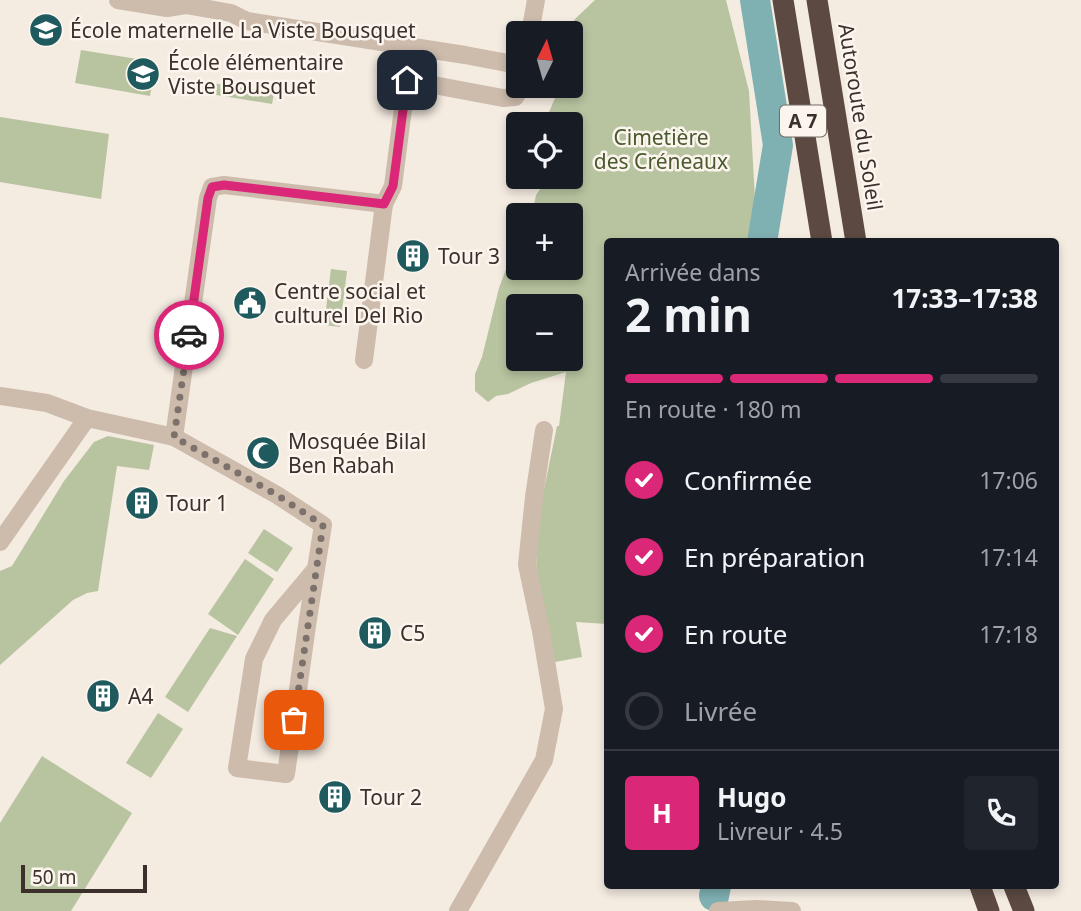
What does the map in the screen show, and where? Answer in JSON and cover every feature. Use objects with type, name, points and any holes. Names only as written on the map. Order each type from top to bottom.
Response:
[{"type":"highway","name":"A 7","points":[[783,0],[821,238]]},
{"type":"highway","name":"Autoroute du Soleil","points":[[817,0],[855,238]]},
{"type":"highway","points":[[981,889],[989,911]]},
{"type":"highway","points":[[1015,889],[1024,911]]},
{"type":"street","points":[[118,0],[167,8],[186,5],[231,13],[247,21],[506,63]]},
{"type":"street","points":[[532,21],[536,0]]},
{"type":"street","points":[[365,360],[384,204],[393,186],[411,47]]},
{"type":"street","points":[[407,80],[506,97]]},
{"type":"street","points":[[174,437],[208,198],[212,187],[224,185],[384,204]]},
{"type":"street","points":[[0,396],[47,403],[87,418],[174,437],[277,495],[323,525],[286,774],[237,768],[254,659],[272,620],[315,570]]},
{"type":"street","points":[[0,542],[87,418]]},
{"type":"street","points":[[458,911],[544,760],[554,709],[527,565],[544,430]]},
{"type":"street","points":[[719,910],[792,911]]},
{"type":"green space","name":"Cimetière des Créneaux","points":[[595,0],[726,0],[749,91],[757,199],[751,238],[604,238],[604,624],[576,622],[582,657],[555,662],[536,572],[538,519],[559,426],[566,372],[496,396],[488,402],[475,391],[475,374],[506,269],[506,280],[583,280],[583,203],[534,203],[540,189],[583,189],[583,112],[549,112],[555,98],[583,98],[583,21],[574,21]]},
{"type":"green space","points":[[81,50],[156,62],[150,96],[75,83]]},
{"type":"green space","points":[[200,81],[274,93],[272,104],[198,92]]},
{"type":"green space","points":[[0,117],[109,134],[101,199],[0,182]]},
{"type":"green space","points":[[331,269],[347,271],[340,327],[324,325]]},
{"type":"green space","points":[[108,436],[154,445],[149,470],[117,466],[98,591],[73,600],[0,665],[0,571],[12,566],[64,481],[94,442]]},
{"type":"green space","points":[[264,529],[293,548],[277,572],[248,553]]},
{"type":"green space","points":[[245,559],[274,579],[238,635],[208,614]]},
{"type":"green space","points":[[210,628],[237,636],[188,712],[165,697]]},
{"type":"green space","points":[[158,713],[183,729],[151,778],[126,763]]},
{"type":"green space","points":[[42,756],[132,813],[71,911],[0,911],[0,823]]},
{"type":"waterway","points":[[755,0],[778,145],[763,238]]},
{"type":"waterway","points":[[714,896],[715,889]]},
{"type":"way so far","points":[[189,335],[174,437],[277,495],[323,525],[294,720]]},
{"type":"place","name":"École maternelle La Viste Bousquet","points":[[46,30]]},
{"type":"place","name":"École élémentaire Viste Bousquet","points":[[143,74]]},
{"type":"place","name":"Tour 3","points":[[413,256]]},
{"type":"place","name":"Centre social et culturel Del Rio","points":[[250,303]]},
{"type":"place","name":"Mosquée Bilal Ben Rabah","points":[[263,453]]},
{"type":"place","name":"Tour 1","points":[[142,503]]},
{"type":"place","name":"C5","points":[[375,633]]},
{"type":"place","name":"A4","points":[[103,696]]},
{"type":"place","name":"Tour 2","points":[[335,797]]},
{"type":"route","points":[[189,335],[208,198],[212,187],[224,185],[384,204],[393,186],[407,80]]}]
